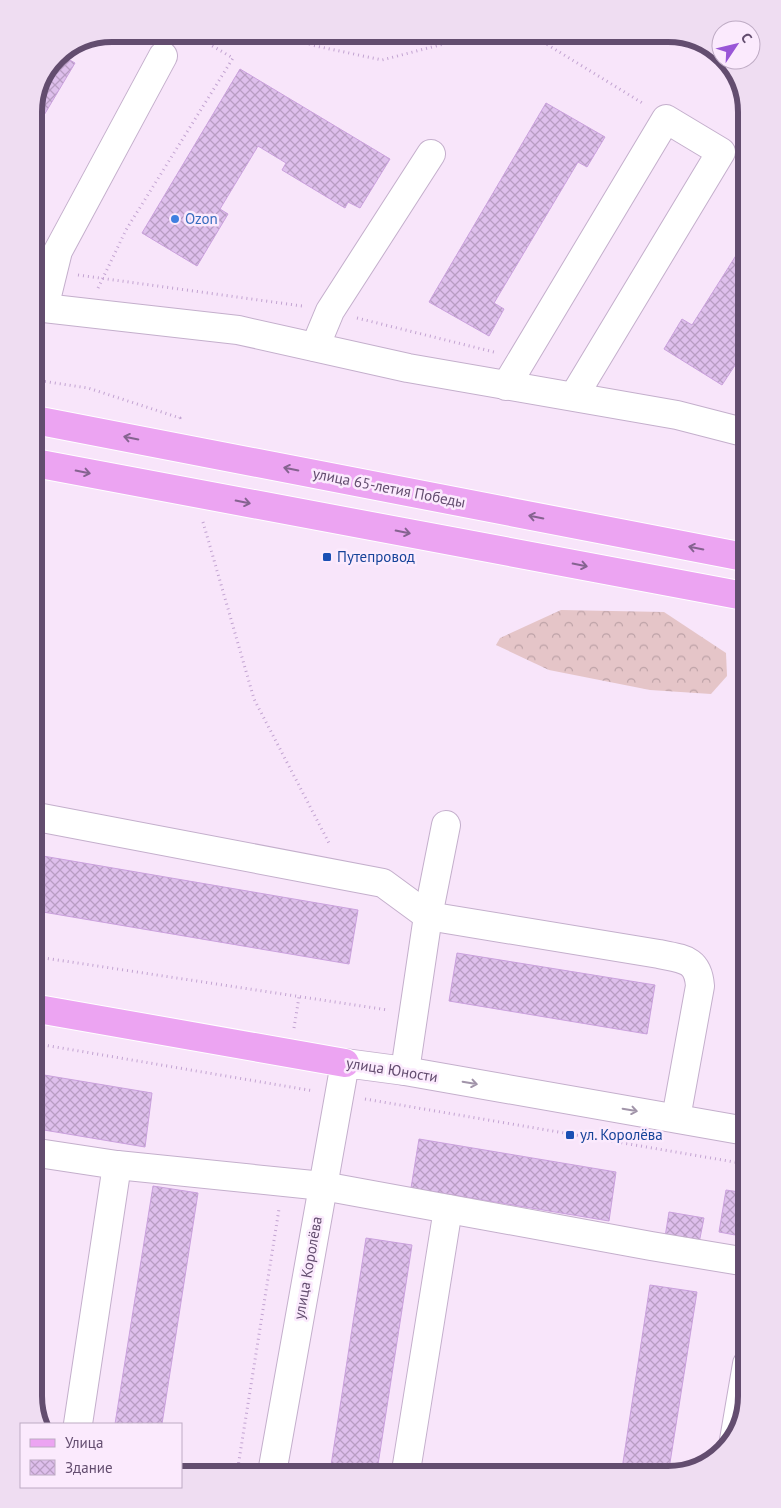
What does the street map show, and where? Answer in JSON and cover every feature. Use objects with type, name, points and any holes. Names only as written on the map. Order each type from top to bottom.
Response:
[{"type":"main road","name":"улица 65-летия Победы","points":[[43,422],[738,556]]},
{"type":"main road","points":[[43,464],[738,595]]},
{"type":"main road","name":"улица Юности","points":[[43,1010],[344,1063]]},
{"type":"street","points":[[43,296],[58,251],[163,56]]},
{"type":"street","points":[[506,386],[666,119],[721,152],[574,396]]},
{"type":"street","points":[[315,347],[330,311],[430,154]]},
{"type":"street","points":[[43,307],[238,330],[408,368],[676,415],[738,431]]},
{"type":"street","points":[[43,818],[383,883],[428,916],[687,960],[699,974],[700,986],[676,1118]]},
{"type":"street","points":[[405,1072],[428,916],[446,825]]},
{"type":"street","name":"улица Юности","points":[[344,1063],[738,1130]]},
{"type":"street","name":"улица Королёва","points":[[273,1465],[344,1063]]},
{"type":"street","points":[[43,1154],[117,1164],[323,1186],[738,1260]]},
{"type":"street","points":[[78,1423],[117,1164]]},
{"type":"street","points":[[407,1466],[448,1209]]},
{"type":"path","points":[[87,312],[126,230],[233,58],[207,43]]},
{"type":"path","points":[[308,43],[382,60],[447,43]]},
{"type":"path","points":[[545,43],[647,106]]},
{"type":"path","points":[[53,270],[103,279],[304,306],[503,354]]},
{"type":"path","points":[[201,517],[254,699],[347,876]]},
{"type":"path","points":[[43,958],[413,1014]]},
{"type":"path","points":[[43,1045],[738,1163]]},
{"type":"path","points":[[238,1465],[283,1182]]},
{"type":"green space","points":[[561,610],[664,612],[726,653],[727,676],[711,694],[650,690],[549,670],[496,645],[500,638]]},
{"type":"building","points":[[68,59],[75,63],[43,117],[45,94],[50,81]]},
{"type":"building","points":[[240,69],[390,159],[360,208],[348,202],[345,208],[282,170],[286,163],[258,146],[220,209],[228,214],[197,266],[142,233]]},
{"type":"building","points":[[546,103],[605,137],[587,167],[578,162],[494,303],[504,309],[489,336],[429,302]]},
{"type":"building","points":[[738,252],[738,361],[722,385],[664,349],[682,319],[692,325]]},
{"type":"building","points":[[43,856],[358,910],[349,964],[43,912]]},
{"type":"building","points":[[457,953],[655,985],[647,1034],[449,1001]]},
{"type":"building","points":[[43,1075],[152,1093],[145,1147],[43,1130]]},
{"type":"building","points":[[419,1139],[616,1172],[609,1221],[411,1188]]},
{"type":"building","points":[[153,1186],[198,1193],[162,1423],[115,1423]]},
{"type":"building","points":[[726,1190],[738,1192],[738,1236],[719,1232]]},
{"type":"building","points":[[669,1212],[704,1218],[699,1243],[665,1237]]},
{"type":"building","points":[[366,1238],[412,1245],[378,1465],[331,1465]]},
{"type":"building","points":[[650,1285],[697,1292],[669,1466],[622,1466]]},
{"type":"place","name":"Ozon","points":[[175,219]]},
{"type":"place","name":"Путепровод","points":[[327,557]]},
{"type":"place","name":"ул. Королёва","points":[[570,1135]]}]
